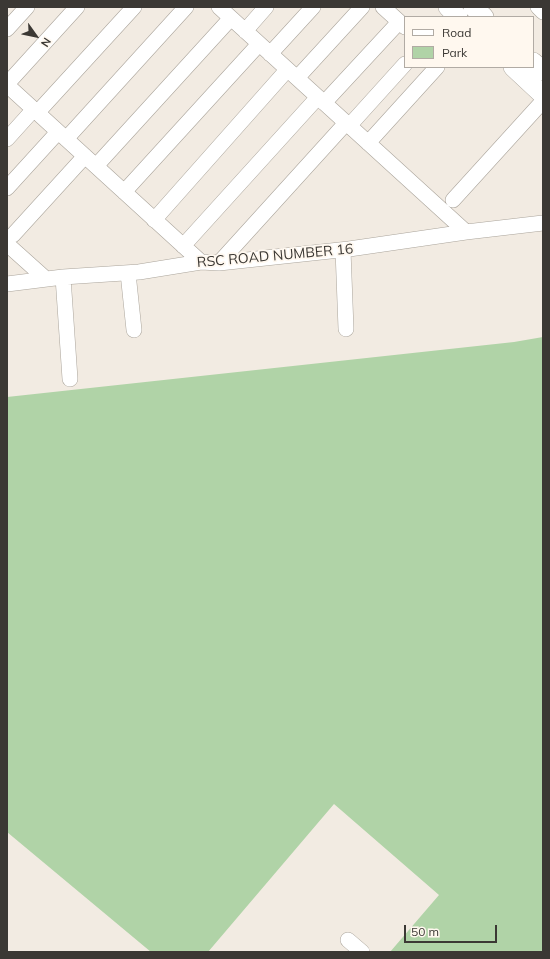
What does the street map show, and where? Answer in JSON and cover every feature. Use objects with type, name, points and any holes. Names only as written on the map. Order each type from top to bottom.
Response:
[{"type":"main road","points":[[448,7],[457,16]]},
{"type":"main road","points":[[473,7],[483,16]]},
{"type":"main road","points":[[534,63],[543,71]]},
{"type":"main road","points":[[513,68],[543,95]]},
{"type":"street","points":[[7,29],[27,7]]},
{"type":"street","points":[[77,7],[7,84],[201,262]]},
{"type":"street","points":[[7,139],[134,7]]},
{"type":"street","points":[[7,188],[62,135],[186,7]]},
{"type":"street","points":[[219,7],[466,232]]},
{"type":"street","points":[[245,30],[266,7]]},
{"type":"street","points":[[270,54],[313,7]]},
{"type":"street","points":[[154,220],[292,74],[362,7]]},
{"type":"street","points":[[183,246],[321,100],[402,24],[383,7]]},
{"type":"street","points":[[538,7],[543,12]]},
{"type":"street","points":[[96,166],[231,18]]},
{"type":"street","points":[[124,192],[259,44]]},
{"type":"street","points":[[219,263],[404,65]]},
{"type":"street","points":[[368,143],[436,68]]},
{"type":"street","points":[[453,200],[543,102]]},
{"type":"street","points":[[46,279],[10,240],[85,156]]},
{"type":"street","name":"RSC ROAD NUMBER 16","points":[[7,284],[63,277],[139,272],[201,262],[219,263],[343,250],[466,232],[543,223]]},
{"type":"street","points":[[343,250],[346,329]]},
{"type":"street","points":[[128,273],[134,330]]},
{"type":"street","points":[[63,277],[70,379]]},
{"type":"street","points":[[348,940],[362,952]]},
{"type":"green space","points":[[543,337],[543,952],[390,952],[439,895],[334,804],[208,952],[151,952],[7,832],[7,397],[514,342]]}]
